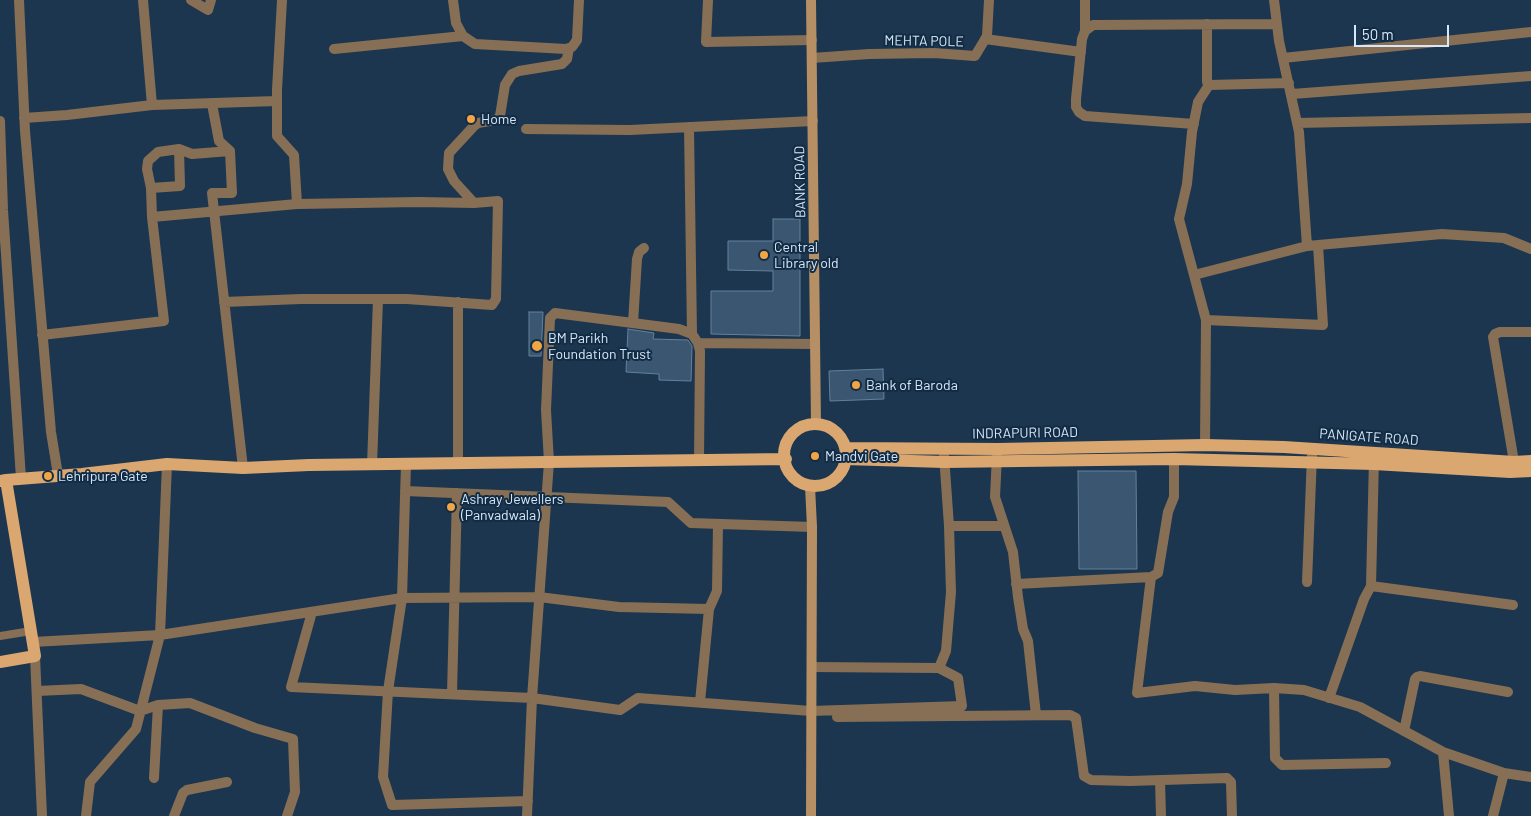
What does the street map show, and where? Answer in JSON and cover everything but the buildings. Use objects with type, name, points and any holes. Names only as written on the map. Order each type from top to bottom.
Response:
[{"type":"main road","name":"BANK ROAD","points":[[811,0],[816,424]]},
{"type":"main road","points":[[816,424],[826,426],[835,431],[844,441],[845,466],[835,480],[828,484],[810,486],[802,484],[789,472],[784,455],[786,445],[791,436],[806,426],[816,424]]},
{"type":"main road","name":"PANIGATE ROAD","points":[[1205,445],[1312,449],[1374,458],[1531,461]]},
{"type":"main road","name":"INDRAPURI ROAD","points":[[845,453],[997,455],[1205,445]]},
{"type":"main road","points":[[997,455],[1311,462],[1374,458],[1510,472],[1531,470]]},
{"type":"main road","points":[[0,662],[35,656],[3,481],[167,464],[243,468],[786,459]]},
{"type":"main road","points":[[810,486],[812,527],[811,816]]},
{"type":"street","points":[[19,0],[24,118],[51,432],[58,475]]},
{"type":"street","points":[[143,0],[152,105]]},
{"type":"street","points":[[191,0],[208,10],[211,0]]},
{"type":"street","points":[[282,0],[277,136],[294,155],[297,204]]},
{"type":"street","points":[[453,0],[456,23],[463,36],[475,44],[568,48],[572,47],[577,40],[579,0]]},
{"type":"street","points":[[708,0],[706,42],[812,40]]},
{"type":"street","points":[[989,0],[987,36],[985,39],[1080,52]]},
{"type":"street","points":[[1085,0],[1085,31],[1080,52],[1076,99],[1076,107],[1079,112],[1085,116],[1194,124]]},
{"type":"street","points":[[1206,320],[1323,325],[1297,123],[1276,24],[1274,0]]},
{"type":"street","points":[[1207,24],[1207,82],[1209,85]]},
{"type":"street","points":[[1085,31],[1093,25],[1276,24]]},
{"type":"street","points":[[1283,58],[1531,32]]},
{"type":"street","points":[[334,49],[463,36]]},
{"type":"street","name":"MEHTA POLE","points":[[812,58],[869,54],[934,53],[976,56],[985,39]]},
{"type":"street","points":[[474,204],[454,181],[448,169],[449,153],[478,123],[496,120],[500,116],[505,85],[512,74],[519,71],[562,64],[567,59],[568,48]]},
{"type":"street","points":[[1292,94],[1531,76]]},
{"type":"street","points":[[1209,85],[1289,83]]},
{"type":"street","points":[[1205,445],[1206,320],[1179,219],[1187,184],[1198,102],[1209,85]]},
{"type":"street","points":[[24,118],[152,105],[277,101]]},
{"type":"street","points":[[212,104],[219,141],[230,151],[232,193],[212,193],[243,468]]},
{"type":"street","points":[[1297,123],[1531,118]]},
{"type":"street","points":[[0,120],[3,210],[20,478]]},
{"type":"street","points":[[526,129],[630,130],[813,121]]},
{"type":"street","points":[[689,127],[695,338],[700,351],[699,460]]},
{"type":"street","points":[[42,335],[164,320],[152,217],[151,188],[147,168],[148,161],[158,152],[180,149],[192,154],[230,151]]},
{"type":"street","points":[[151,188],[180,186],[180,149]]},
{"type":"street","points":[[152,217],[297,204],[419,202],[474,204],[498,201],[496,299],[492,305],[378,299],[224,302]]},
{"type":"street","points":[[1194,274],[1312,245],[1442,234],[1504,238],[1531,249]]},
{"type":"street","points":[[633,323],[637,260],[639,252],[644,248]]},
{"type":"street","points":[[372,465],[378,299]]},
{"type":"street","points":[[458,302],[458,464]]},
{"type":"street","points":[[527,816],[532,698],[549,462],[546,410],[550,318],[555,313],[680,329],[695,338],[816,344]]},
{"type":"street","points":[[1514,462],[1493,337],[1500,332],[1531,332]]},
{"type":"street","points":[[1307,582],[1312,449]]},
{"type":"street","points":[[939,668],[946,651],[950,592],[949,526],[944,455]]},
{"type":"street","points":[[997,455],[995,497],[1013,552],[1023,629],[1028,640],[1036,715]]},
{"type":"street","points":[[1330,698],[1364,599],[1371,586],[1374,458]]},
{"type":"street","points":[[1016,584],[1151,577],[1158,573],[1168,512],[1174,497],[1174,459]]},
{"type":"street","points":[[86,816],[90,782],[136,729],[160,635],[167,464]]},
{"type":"street","points":[[406,464],[402,598],[388,691],[383,777],[392,804],[528,800]]},
{"type":"street","points":[[405,491],[668,502],[691,523],[812,527]]},
{"type":"street","points":[[452,694],[457,493]]},
{"type":"street","points":[[700,702],[709,608],[717,591],[718,524]]},
{"type":"street","points":[[949,526],[1004,526]]},
{"type":"street","points":[[1151,577],[1137,693],[1195,686],[1235,690],[1274,688],[1304,690],[1360,707],[1444,752],[1504,773],[1531,777]]},
{"type":"street","points":[[1371,586],[1513,605]]},
{"type":"street","points":[[32,636],[160,635],[402,598],[539,597],[619,607],[709,608]]},
{"type":"street","points":[[312,612],[291,687],[532,698],[620,710],[638,698],[700,702],[811,714],[1070,715],[1076,718],[1084,776],[1091,780],[1227,778],[1231,782],[1232,816]]},
{"type":"street","points":[[35,656],[42,816]]},
{"type":"street","points":[[811,714],[962,706],[958,678],[939,668],[812,667]]},
{"type":"street","points":[[1404,731],[1417,677],[1508,692]]},
{"type":"street","points":[[1274,688],[1275,758],[1282,765],[1386,763]]},
{"type":"street","points":[[37,690],[81,689],[140,711],[158,705],[190,704],[255,728],[293,739],[295,792],[287,816]]},
{"type":"street","points":[[154,778],[158,705]]},
{"type":"street","points":[[1444,752],[1450,816]]},
{"type":"street","points":[[1493,816],[1504,773]]},
{"type":"street","points":[[1160,780],[1161,816]]},
{"type":"street","points":[[174,816],[183,793],[187,790],[227,782]]},
{"type":"lane","points":[[0,636],[32,636]]},
{"type":"place","name":"Home","points":[[471,119]]},
{"type":"place","name":"Central Library old","points":[[764,255]]},
{"type":"place","name":"BM Parikh Foundation Trust","points":[[537,346]]},
{"type":"place","name":"Bank of Baroda","points":[[856,385]]},
{"type":"place","name":"Mandvi Gate","points":[[815,456]]},
{"type":"place","name":"Lehripura Gate","points":[[48,476]]},
{"type":"place","name":"Ashray Jewellers (Panvadwala)","points":[[451,507]]}]
